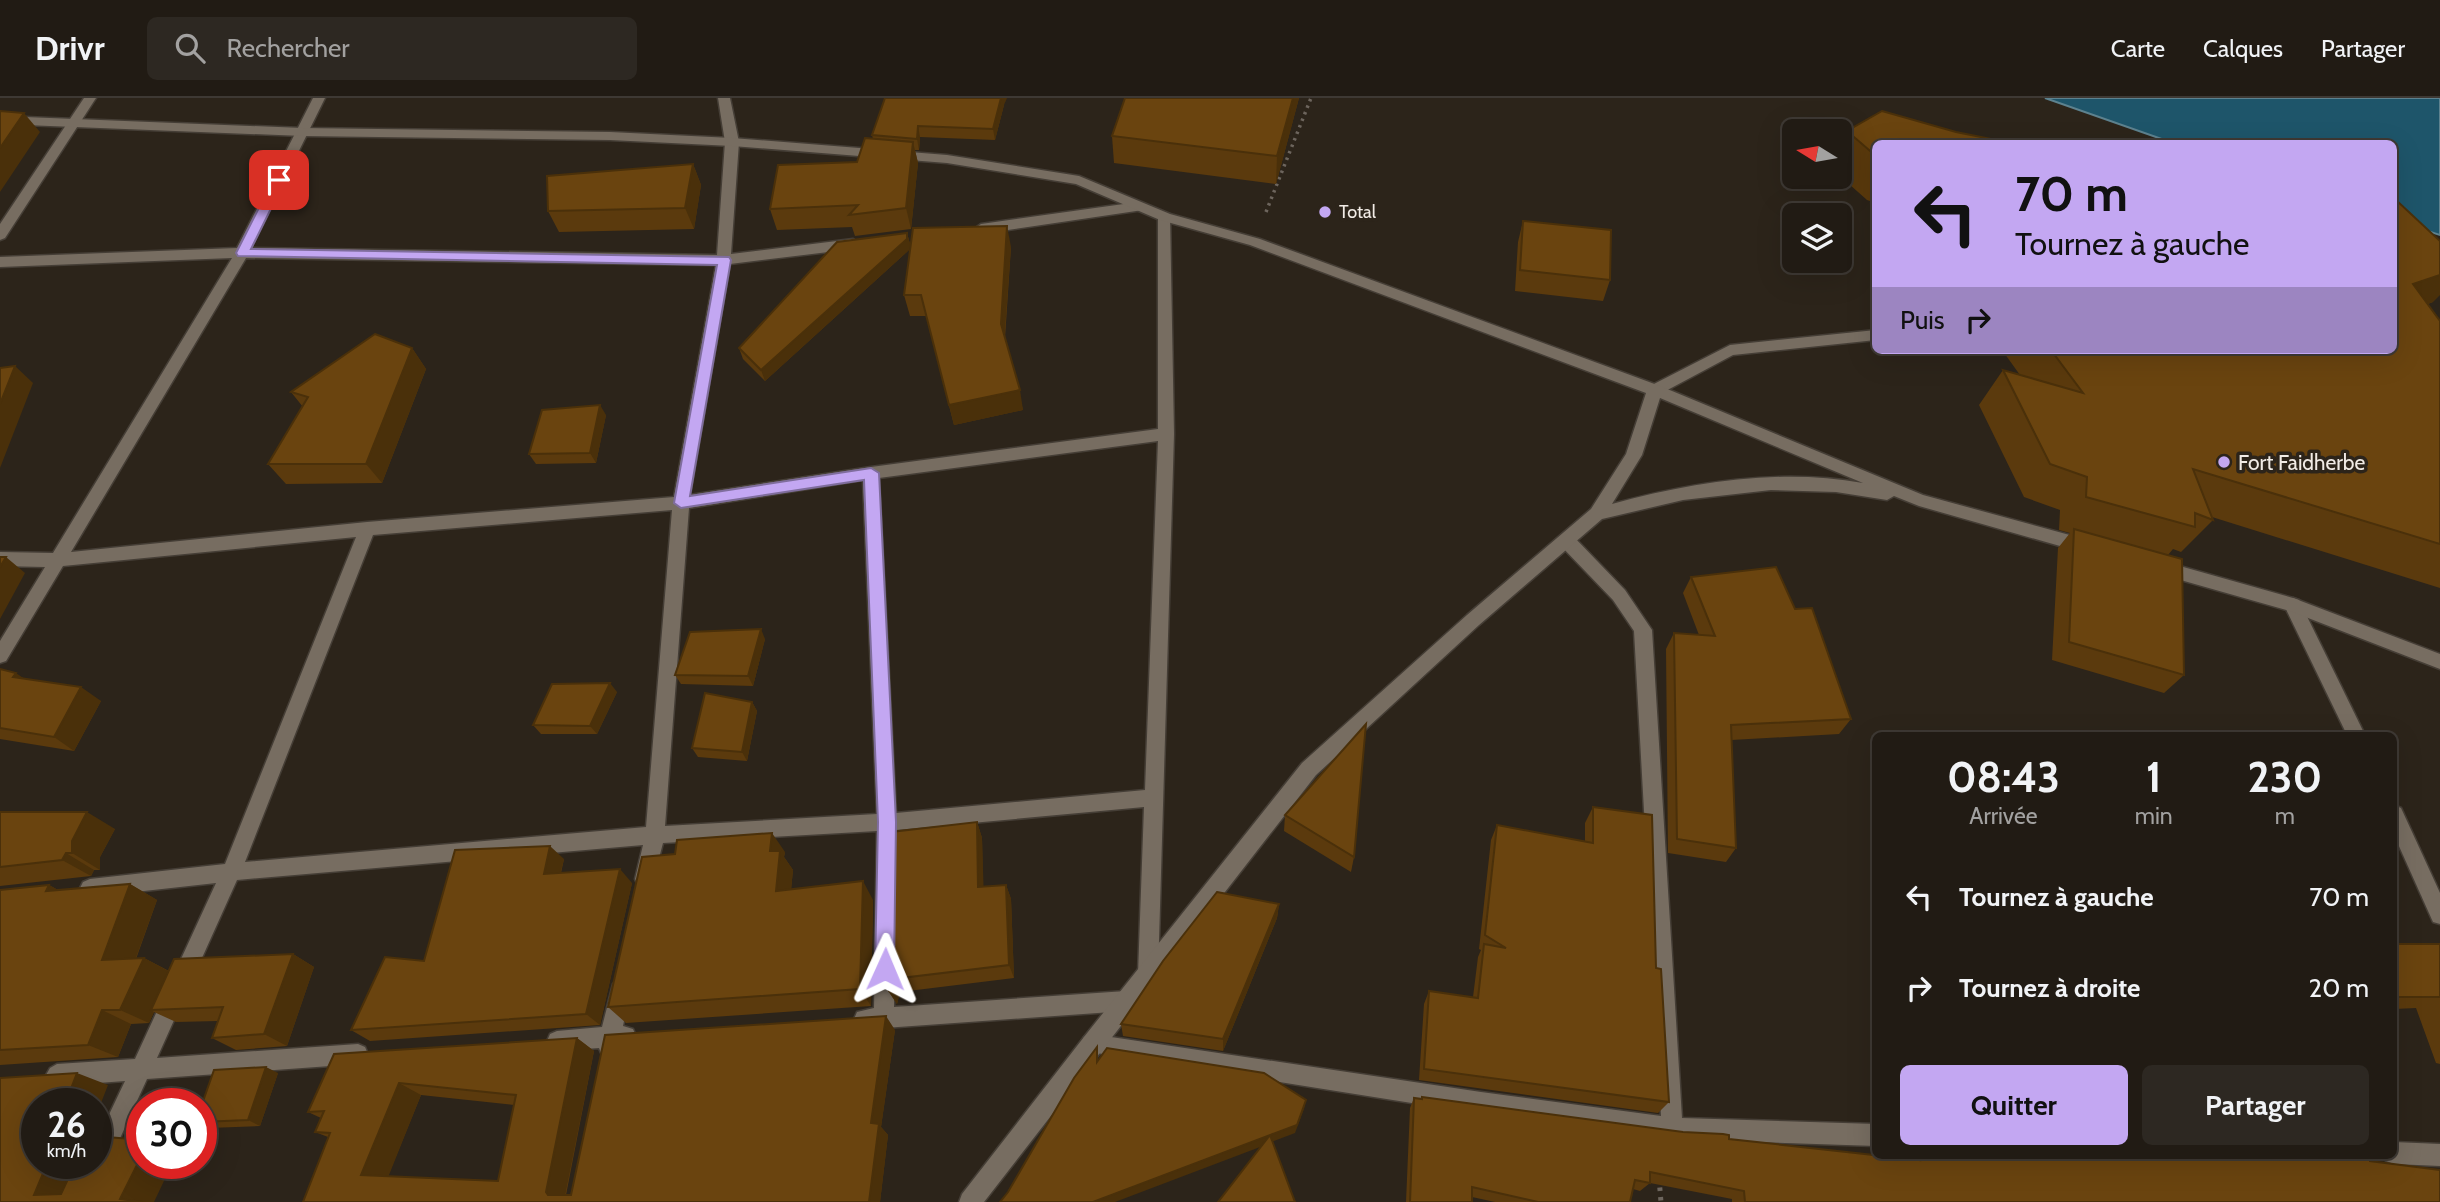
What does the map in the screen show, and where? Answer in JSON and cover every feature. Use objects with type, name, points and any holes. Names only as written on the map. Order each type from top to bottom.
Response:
[{"type":"street","points":[[0,235],[90,98]]},
{"type":"street","points":[[0,656],[242,253],[319,98]]},
{"type":"street","points":[[640,902],[655,835],[681,503],[724,260],[732,142],[724,98]]},
{"type":"street","points":[[0,120],[303,132],[610,136],[732,142],[947,159],[1079,180],[1165,216],[1255,242],[1655,390],[1919,500]]},
{"type":"street","points":[[967,230],[1138,206]]},
{"type":"street","points":[[1148,974],[1166,434],[1165,216]]},
{"type":"street","points":[[0,262],[242,253],[724,260],[873,242]]},
{"type":"street","points":[[970,1202],[1091,1044],[1309,769],[1473,620],[1597,514],[1634,455],[1655,390],[1730,350],[1872,335]]},
{"type":"street","points":[[0,559],[56,560],[367,529],[681,503],[871,473],[1166,434]]},
{"type":"street","points":[[871,473],[887,822],[884,1018]]},
{"type":"street","points":[[1597,514],[1646,500],[1721,488],[1831,485],[1919,500],[2106,552]]},
{"type":"street","points":[[80,1202],[231,872],[367,529]]},
{"type":"street","points":[[1567,541],[1619,595],[1643,630],[1672,1128]]},
{"type":"street","points":[[2146,564],[2294,605],[2440,662]]},
{"type":"street","points":[[2294,605],[2355,732]]},
{"type":"street","points":[[68,891],[231,872],[655,835],[887,822],[1154,798]]},
{"type":"street","points":[[2397,821],[2440,915]]},
{"type":"street","points":[[605,1062],[625,970]]},
{"type":"street","points":[[843,1021],[1126,1001]]},
{"type":"street","points":[[540,1042],[651,1034]]},
{"type":"street","points":[[1091,1044],[1672,1128],[1872,1135]]},
{"type":"street","points":[[42,1076],[374,1053]]},
{"type":"street","points":[[2397,1153],[2440,1155]]},
{"type":"path","points":[[1255,242],[1311,98]]},
{"type":"water","points":[[2045,98],[2440,98],[2440,235],[2397,221],[2397,140],[2164,140]]},
{"type":"building","points":[[885,98],[1001,98],[993,129],[918,126],[917,139],[872,135]]},
{"type":"building","points":[[1125,98],[1293,98],[1277,156],[1112,136]]},
{"type":"building","points":[[0,111],[24,113],[0,148]]},
{"type":"building","points":[[1882,111],[1956,132],[1996,140],[1872,140],[1872,153],[1852,135],[1852,128]]},
{"type":"building","points":[[865,138],[913,142],[906,208],[849,215],[858,205],[770,209],[778,165],[857,162]]},
{"type":"building","points":[[693,164],[685,208],[548,211],[547,176]]},
{"type":"building","name":"Fort Faidherbe","points":[[2397,201],[2440,241],[2440,275],[2413,284],[2440,321],[2440,544],[2193,469],[2213,520],[2195,513],[2195,527],[2086,497],[2087,477],[2050,464],[2003,370],[2083,393],[2054,354],[2397,354]]},
{"type":"building","points":[[1523,221],[1611,230],[1610,280],[1520,270]]},
{"type":"building","points":[[1007,226],[1001,324],[1020,390],[949,405],[921,295],[904,295],[913,228]]},
{"type":"building","points":[[907,233],[907,239],[761,370],[739,348],[837,242]]},
{"type":"building","points":[[375,334],[412,348],[366,464],[268,464],[308,397],[291,392]]},
{"type":"building","points":[[15,366],[0,404],[0,368]]},
{"type":"building","points":[[600,405],[590,453],[529,454],[542,410]]},
{"type":"building","points":[[2074,529],[2182,559],[2184,675],[2069,642]]},
{"type":"building","points":[[1776,567],[1795,609],[1812,608],[1851,719],[1731,725],[1736,848],[1677,839],[1674,633],[1715,636],[1691,577]]},
{"type":"building","points":[[761,629],[748,676],[675,675],[690,632]]},
{"type":"building","points":[[0,669],[16,673],[13,677],[81,687],[54,737],[0,728]]},
{"type":"building","points":[[610,683],[590,726],[533,725],[552,684]]},
{"type":"building","points":[[705,693],[752,702],[742,752],[692,748]]},
{"type":"building","points":[[1366,724],[1354,857],[1285,815]]},
{"type":"building","points":[[1593,807],[1652,815],[1656,968],[1661,969],[1669,1102],[1424,1069],[1429,991],[1478,998],[1484,944],[1506,948],[1485,935],[1497,825],[1593,843]]},
{"type":"building","points":[[0,812],[87,812],[72,841],[72,853],[66,853],[62,860],[0,867]]},
{"type":"building","points":[[977,822],[978,887],[1006,885],[1009,965],[893,979],[889,992],[891,832]]},
{"type":"building","points":[[772,833],[770,851],[780,851],[776,891],[863,881],[860,989],[608,1007],[642,857],[675,854],[677,840]]},
{"type":"building","points":[[550,846],[544,874],[620,869],[586,1014],[351,1030],[385,957],[424,961],[455,850]]},
{"type":"building","points":[[130,884],[102,960],[144,958],[120,1010],[102,1010],[88,1045],[0,1050],[0,890],[49,885],[46,891]]},
{"type":"building","points":[[1217,892],[1279,904],[1223,1039],[1121,1024],[1163,961]]},
{"type":"building","points":[[2397,944],[2440,944],[2440,997],[2397,997]]},
{"type":"building","points":[[293,954],[264,1034],[212,1038],[223,1007],[151,1010],[174,959]]},
{"type":"building","points":[[886,1016],[871,1123],[879,1124],[869,1202],[303,1202],[330,1133],[315,1132],[324,1111],[308,1112],[334,1054],[577,1038],[546,1192],[548,1195],[571,1195],[605,1035]],"holes":[[[399,1083],[516,1095],[498,1181],[361,1175]]]},
{"type":"building","points":[[1097,1047],[1097,1062],[1107,1048],[1264,1073],[1306,1100],[1297,1125],[1093,1202],[1000,1202],[1074,1078]]},
{"type":"building","points":[[266,1067],[248,1120],[217,1121],[217,1088],[208,1088],[214,1070]]},
{"type":"building","points":[[77,1073],[71,1088],[21,1088],[21,1179],[41,1179],[34,1195],[61,1194],[68,1179],[112,1179],[112,1137],[126,1139],[126,1179],[130,1179],[120,1199],[142,1202],[0,1202],[0,1078]]},
{"type":"building","points":[[1414,1098],[1683,1132],[1723,1134],[1729,1135],[1729,1139],[1872,1155],[1872,1159],[2370,1159],[2440,1170],[2440,1202],[1745,1202],[1744,1191],[1650,1172],[1650,1183],[1635,1180],[1630,1202],[1538,1202],[1472,1187],[1472,1202],[1410,1202]]},
{"type":"building","points":[[1270,1135],[1295,1202],[1218,1202]]},
{"type":"place","name":"Total","points":[[1325,212]]},
{"type":"place","name":"Fort Faidherbe","points":[[2224,462]]},
{"type":"route","points":[[279,180],[242,253],[724,260],[681,503],[871,473],[887,822],[885,969]]}]
